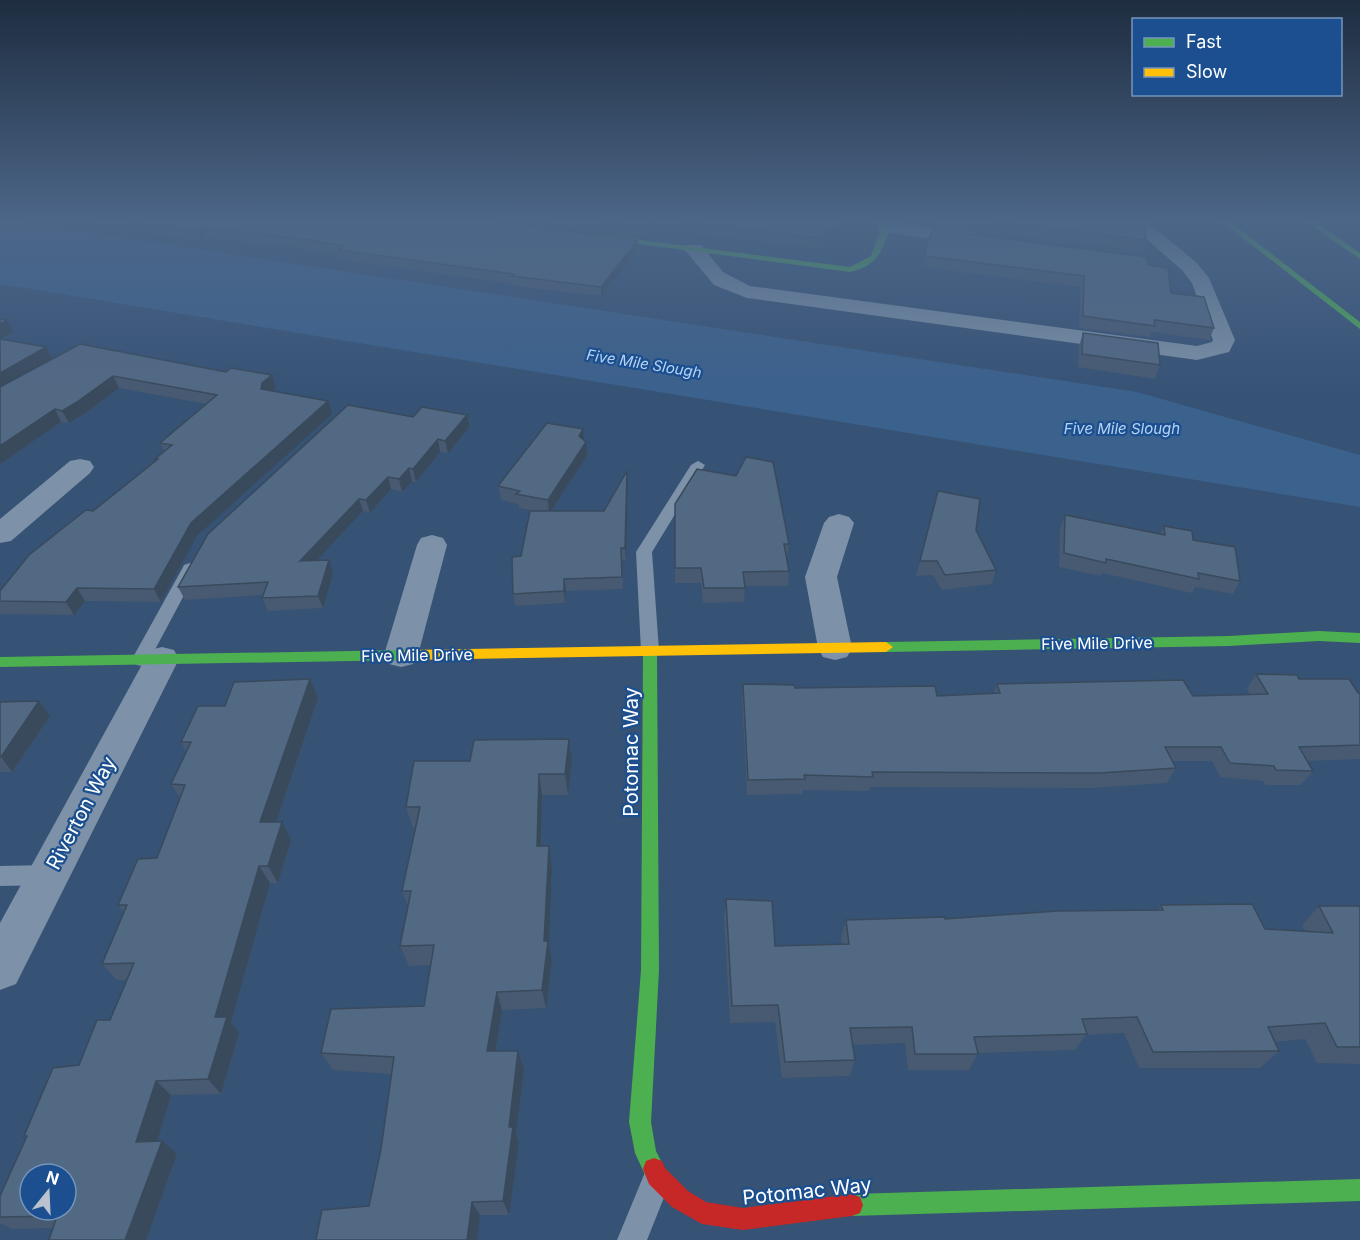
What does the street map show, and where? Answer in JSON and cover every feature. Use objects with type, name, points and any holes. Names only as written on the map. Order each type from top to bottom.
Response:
[{"type":"main road","points":[[1299,279],[1360,327]]},
{"type":"main road","name":"Five Mile Drive","points":[[0,662],[1229,641],[1319,636],[1360,638]]},
{"type":"main road","name":"Potomac Way","points":[[650,651],[650,970],[640,1122],[646,1153],[657,1176],[680,1199],[702,1213],[743,1220],[869,1203],[1360,1190]]},
{"type":"street","points":[[715,279],[725,286],[747,292],[1197,353],[1221,346],[1224,339],[1200,279]]},
{"type":"street","points":[[0,534],[80,467]]},
{"type":"street","points":[[835,648],[822,577],[839,523]]},
{"type":"street","points":[[401,655],[432,545]]},
{"type":"street","name":"Riverton Way","points":[[0,968],[49,875],[151,659]]},
{"type":"lane","points":[[650,651],[644,552],[699,465]]},
{"type":"lane","points":[[151,659],[200,552]]},
{"type":"lane","points":[[0,876],[49,875]]},
{"type":"lane","points":[[632,1240],[657,1176]]},
{"type":"water","name":"Five Mile Slough","points":[[0,279],[393,279],[1137,392],[1360,455],[1360,507],[0,284]]},
{"type":"building","points":[[535,279],[607,279],[601,287]]},
{"type":"building","points":[[1084,279],[1169,279],[1171,293],[1204,297],[1214,328],[1154,320],[1155,326],[1083,316]]},
{"type":"building","points":[[1083,333],[1158,343],[1160,365],[1082,354]]},
{"type":"building","points":[[0,339],[46,347],[0,373]]},
{"type":"building","points":[[80,344],[226,372],[231,368],[272,375],[262,383],[261,389],[328,401],[191,523],[154,589],[77,588],[66,602],[0,601],[0,591],[29,555],[86,510],[93,511],[158,459],[155,459],[172,445],[160,443],[217,395],[113,376],[77,402],[62,411],[55,409],[0,446],[0,387]]},
{"type":"building","points":[[348,405],[413,417],[422,407],[467,415],[445,441],[438,439],[413,469],[409,468],[399,479],[388,477],[366,500],[359,499],[300,561],[329,560],[318,596],[262,598],[268,582],[178,587],[208,534]]},
{"type":"building","points":[[547,423],[583,429],[579,436],[586,442],[548,500],[516,494],[520,491],[498,486]]},
{"type":"building","points":[[746,457],[773,462],[789,544],[784,544],[789,571],[743,572],[745,588],[704,588],[701,568],[675,568],[675,504],[697,469],[736,476]]},
{"type":"building","points":[[627,471],[625,548],[621,548],[622,577],[564,579],[564,591],[513,594],[512,557],[521,556],[530,511],[604,511]]},
{"type":"building","points":[[938,491],[980,499],[976,530],[996,570],[945,575],[937,561],[920,561]]},
{"type":"building","points":[[1065,515],[1165,535],[1164,526],[1192,531],[1193,540],[1235,547],[1240,581],[1198,573],[1199,579],[1106,559],[1106,563],[1064,553]]},
{"type":"building","points":[[1256,674],[1297,675],[1299,679],[1349,679],[1360,693],[1360,745],[1299,747],[1313,771],[1276,770],[1274,766],[1230,763],[1221,747],[1165,747],[1176,768],[1099,773],[872,772],[873,777],[804,775],[805,779],[748,780],[743,684],[794,685],[795,688],[935,686],[937,696],[1000,693],[997,684],[1183,680],[1193,696],[1268,694]]},
{"type":"building","points":[[310,679],[260,822],[282,822],[268,866],[259,866],[215,1017],[227,1017],[208,1079],[156,1081],[136,1142],[162,1141],[125,1240],[49,1240],[55,1222],[78,1222],[78,1162],[18,1162],[18,1217],[0,1217],[0,1196],[27,1136],[24,1136],[53,1068],[79,1065],[97,1020],[110,1020],[134,963],[102,964],[127,905],[118,905],[138,859],[157,858],[185,785],[171,784],[191,742],[181,742],[198,706],[225,706],[234,682]]},
{"type":"building","points":[[39,701],[1,757],[0,757],[0,702]]},
{"type":"building","points":[[569,739],[565,774],[539,774],[537,846],[549,846],[544,941],[548,941],[542,990],[497,992],[487,1051],[518,1051],[509,1127],[513,1127],[503,1201],[472,1202],[467,1240],[316,1240],[322,1210],[369,1206],[381,1149],[394,1057],[321,1053],[331,1009],[424,1006],[434,945],[400,946],[411,891],[402,891],[420,807],[406,807],[414,761],[470,761],[474,740]]},
{"type":"building","points":[[726,899],[772,901],[775,946],[849,944],[846,920],[945,917],[945,919],[1057,911],[1163,910],[1161,905],[1252,904],[1265,929],[1333,933],[1319,906],[1360,906],[1360,1047],[1337,1047],[1325,1023],[1268,1027],[1279,1051],[1153,1052],[1137,1017],[1082,1019],[1087,1034],[974,1037],[978,1054],[915,1054],[912,1027],[850,1028],[855,1060],[785,1062],[778,1005],[732,1006]]},
{"type":"traffic: fast","points":[[1299,279],[1360,326]]},
{"type":"traffic: fast","points":[[886,647],[1229,641],[1319,636],[1360,638]]},
{"type":"traffic: fast","points":[[650,651],[650,970],[640,1122],[646,1153],[654,1169]]},
{"type":"traffic: fast","points":[[0,662],[409,655]]},
{"type":"traffic: fast","points":[[852,1205],[1360,1190]]},
{"type":"traffic: slow","points":[[409,655],[886,647]]},
{"type":"traffic: jam","points":[[654,1169],[657,1176],[680,1199],[702,1213],[743,1219],[852,1205]]}]
